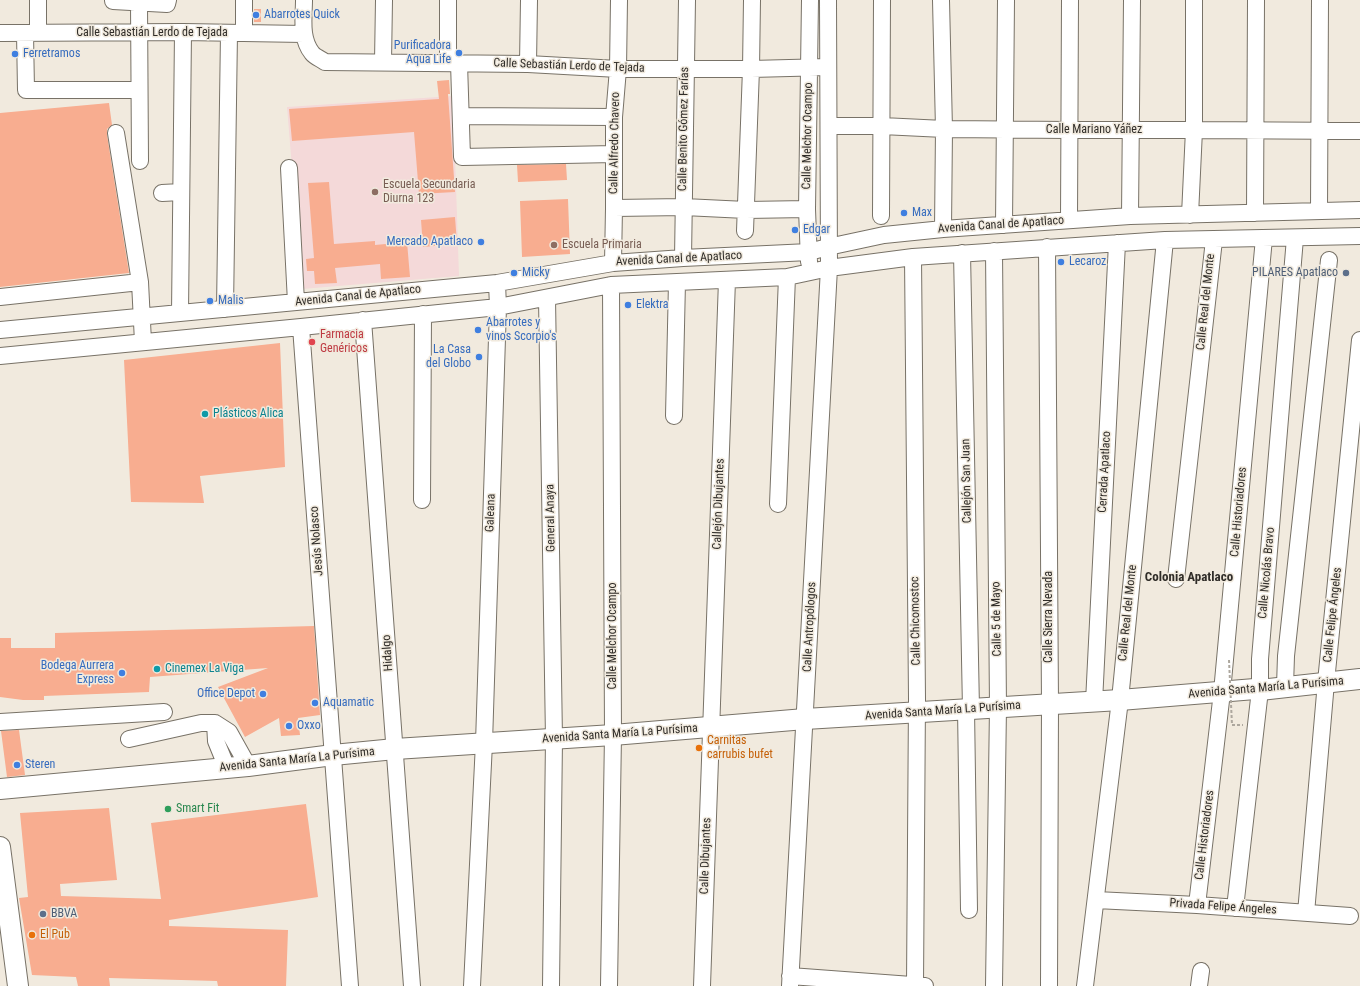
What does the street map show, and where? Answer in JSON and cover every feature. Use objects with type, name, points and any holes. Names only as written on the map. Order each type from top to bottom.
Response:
[{"type":"main road","name":"Avenida Santa María La Purísima","points":[[0,789],[248,766],[395,749],[613,735],[805,719],[1094,702],[1260,690],[1285,686],[1360,679]]},
{"type":"main road","points":[[0,847],[18,986]]},
{"type":"street","points":[[38,0],[31,33],[26,90],[138,90]]},
{"type":"street","points":[[113,0],[168,4],[168,0]]},
{"type":"street","points":[[225,309],[237,33],[244,0]]},
{"type":"street","points":[[304,0],[304,34]]},
{"type":"street","points":[[383,62],[384,0]]},
{"type":"street","points":[[448,0],[453,63],[461,116],[462,157],[614,154]]},
{"type":"street","points":[[528,64],[529,0]]},
{"type":"street","name":"Calle Alfredo Chavero","points":[[613,263],[614,117],[618,69],[619,0]]},
{"type":"street","name":"Calle Benito Gómez Farías","points":[[683,258],[687,0]]},
{"type":"street","points":[[746,231],[752,0]]},
{"type":"street","name":"Calle Melchor Ocampo","points":[[809,272],[807,209],[810,0]]},
{"type":"street","name":"Calle Melchor Ocampo","points":[[828,0],[829,268]]},
{"type":"street","points":[[881,216],[882,0]]},
{"type":"street","points":[[941,0],[944,128],[943,229]]},
{"type":"street","points":[[1004,225],[1006,0]]},
{"type":"street","points":[[1069,220],[1070,0]]},
{"type":"street","points":[[1130,216],[1132,130],[1132,0]]},
{"type":"street","points":[[1190,215],[1194,130],[1194,0]]},
{"type":"street","points":[[1255,213],[1256,0]]},
{"type":"street","points":[[1319,211],[1320,0]]},
{"type":"street","points":[[138,3],[140,161]]},
{"type":"street","points":[[180,313],[183,32]]},
{"type":"street","name":"Calle Sebastián Lerdo de Tejada","points":[[0,33],[183,32],[304,34],[307,45],[312,54],[325,62],[528,64],[618,69],[751,69],[828,67]]},
{"type":"street","points":[[461,116],[614,117]]},
{"type":"street","name":"Calle Mariano Yáñez","points":[[829,126],[1069,130],[1360,132]]},
{"type":"street","points":[[116,132],[140,282],[143,317],[143,342]]},
{"type":"street","points":[[289,168],[296,302]]},
{"type":"street","points":[[162,192],[181,192]]},
{"type":"street","points":[[614,208],[684,207],[746,210],[807,209]]},
{"type":"street","name":"Avenida Canal de Apatlaco","points":[[0,330],[497,283],[613,263],[809,252],[884,235],[943,229],[1130,216],[1360,210]]},
{"type":"street","name":"Avenida Canal de Apatlaco","points":[[0,356],[498,307],[610,285],[787,278],[829,268],[913,257],[1165,240],[1360,236]]},
{"type":"street","name":"Calle Historiadores","points":[[1197,905],[1222,692],[1264,238]]},
{"type":"street","name":"Calle Nicolás Bravo","points":[[1235,908],[1260,690],[1260,652],[1295,238]]},
{"type":"street","name":"Calle Real del Monte","points":[[1085,986],[1120,700],[1165,240]]},
{"type":"street","name":"Calle Real del Monte","points":[[1176,579],[1214,240]]},
{"type":"street","name":"Cerrada Apatlaco","points":[[1094,702],[1117,243]]},
{"type":"street","name":"Calle Sierra Nevada","points":[[1047,247],[1050,704],[1049,986]]},
{"type":"street","name":"Calle 5 de Mayo","points":[[994,251],[998,707],[994,986]]},
{"type":"street","name":"Callejón San Juan","points":[[962,254],[969,709],[969,910]]},
{"type":"street","name":"Calle Chicomostoc","points":[[913,257],[920,985]]},
{"type":"street","points":[[1285,686],[1287,648],[1329,260]]},
{"type":"street","name":"Calle Antropólogos","points":[[790,981],[829,268]]},
{"type":"street","points":[[778,504],[787,278]]},
{"type":"street","name":"Callejón Dibujantes","points":[[711,727],[727,280]]},
{"type":"street","points":[[0,297],[140,282]]},
{"type":"street","points":[[674,416],[677,282]]},
{"type":"street","name":"Galeana","points":[[472,986],[484,743],[498,307],[497,283]]},
{"type":"street","name":"Calle Melchor Ocampo","points":[[609,986],[613,735],[610,285]]},
{"type":"street","name":"General Anaya","points":[[547,298],[554,739],[551,986]]},
{"type":"street","points":[[422,500],[423,314]]},
{"type":"street","name":"Hidalgo","points":[[363,320],[412,986]]},
{"type":"street","name":"Jesús Nolasco","points":[[301,327],[350,986]]},
{"type":"street","name":"Calle Felipe Ángeles","points":[[1306,913],[1326,682],[1360,340]]},
{"type":"street","points":[[0,722],[164,712]]},
{"type":"street","points":[[129,739],[201,723],[215,723],[229,732],[248,766]]},
{"type":"street","points":[[215,723],[216,741],[227,768]]},
{"type":"street","name":"Calle Dibujantes","points":[[702,986],[711,727]]},
{"type":"street","name":"Privada Felipe Ángeles","points":[[1096,900],[1197,905],[1350,916]]},
{"type":"street","points":[[790,981],[920,985]]},
{"type":"path","points":[[1229,660],[1232,725]]},
{"type":"shaded area","name":"Escuela Secundaria Diurna 123","points":[[453,96],[459,276],[302,289],[287,107]]},
{"type":"building","name":"Abarrotes Quick","points":[[254,9],[261,9],[261,22],[254,22]]},
{"type":"building","points":[[449,80],[450,94],[448,94],[455,192],[419,194],[414,132],[292,141],[289,109],[439,99],[437,81]]},
{"type":"building","points":[[109,103],[112,125],[107,129],[107,135],[129,273],[0,287],[0,113]]},
{"type":"building","points":[[566,164],[567,180],[518,182],[517,165]]},
{"type":"building","points":[[329,182],[334,244],[375,241],[375,245],[407,242],[410,277],[381,279],[380,264],[335,268],[337,283],[315,284],[314,271],[307,271],[306,259],[314,258],[308,183]]},
{"type":"building","points":[[568,199],[570,254],[522,257],[520,201]]},
{"type":"building","points":[[455,217],[457,244],[423,247],[421,220]]},
{"type":"building","name":"Plásticos Alica","points":[[280,343],[285,467],[200,476],[204,503],[131,502],[124,360]]},
{"type":"building","points":[[314,626],[320,715],[298,718],[300,735],[281,736],[279,718],[245,737],[218,687],[268,668],[150,677],[149,692],[44,696],[44,700],[23,700],[0,697],[0,638],[11,638],[11,648],[55,648],[55,633]]},
{"type":"building","points":[[19,730],[25,775],[7,777],[1,731]]},
{"type":"building","points":[[306,804],[318,897],[169,920],[169,926],[288,930],[286,986],[218,986],[217,981],[109,978],[110,986],[78,986],[76,977],[32,975],[19,898],[28,897],[20,813],[109,808],[117,880],[60,884],[61,896],[161,899],[151,823]]},
{"type":"place","name":"Abarrotes Quick","points":[[256,15]]},
{"type":"place","name":"Purificadora Aqua Life","points":[[459,53]]},
{"type":"place","name":"Ferretramos","points":[[15,54]]},
{"type":"place","name":"Escuela Secundaria Diurna 123","points":[[375,192]]},
{"type":"place","name":"Max","points":[[904,213]]},
{"type":"place","name":"Edgar","points":[[795,230]]},
{"type":"place","name":"Mercado Apatlaco","points":[[481,242]]},
{"type":"place","name":"Escuela Primaria","points":[[554,245]]},
{"type":"place","name":"Lecaroz","points":[[1061,262]]},
{"type":"place","name":"Micky","points":[[514,273]]},
{"type":"place","name":"PILARES Apatlaco","points":[[1346,273]]},
{"type":"place","name":"Malis","points":[[210,301]]},
{"type":"place","name":"Elektra","points":[[628,305]]},
{"type":"place","name":"Abarrotes y vinos Scorpio's","points":[[478,330]]},
{"type":"place","name":"Farmacia Genéricos","points":[[312,342]]},
{"type":"place","name":"La Casa del Globo","points":[[479,357]]},
{"type":"place","name":"Plásticos Alica","points":[[205,414]]},
{"type":"place","name":"Cinemex La Viga","points":[[157,669]]},
{"type":"place","name":"Bodega Aurrera Express","points":[[122,673]]},
{"type":"place","name":"Office Depot","points":[[263,694]]},
{"type":"place","name":"Aquamatic","points":[[315,703]]},
{"type":"place","name":"Oxxo","points":[[289,726]]},
{"type":"place","name":"Carnitas carrubis bufet","points":[[699,748]]},
{"type":"place","name":"Steren","points":[[17,765]]},
{"type":"place","name":"Smart Fit","points":[[168,809]]},
{"type":"place","name":"BBVA","points":[[43,914]]},
{"type":"place","name":"El Pub","points":[[32,935]]},
{"type":"district","name":"Colonia Apatlaco","points":[[1189,578]]}]
